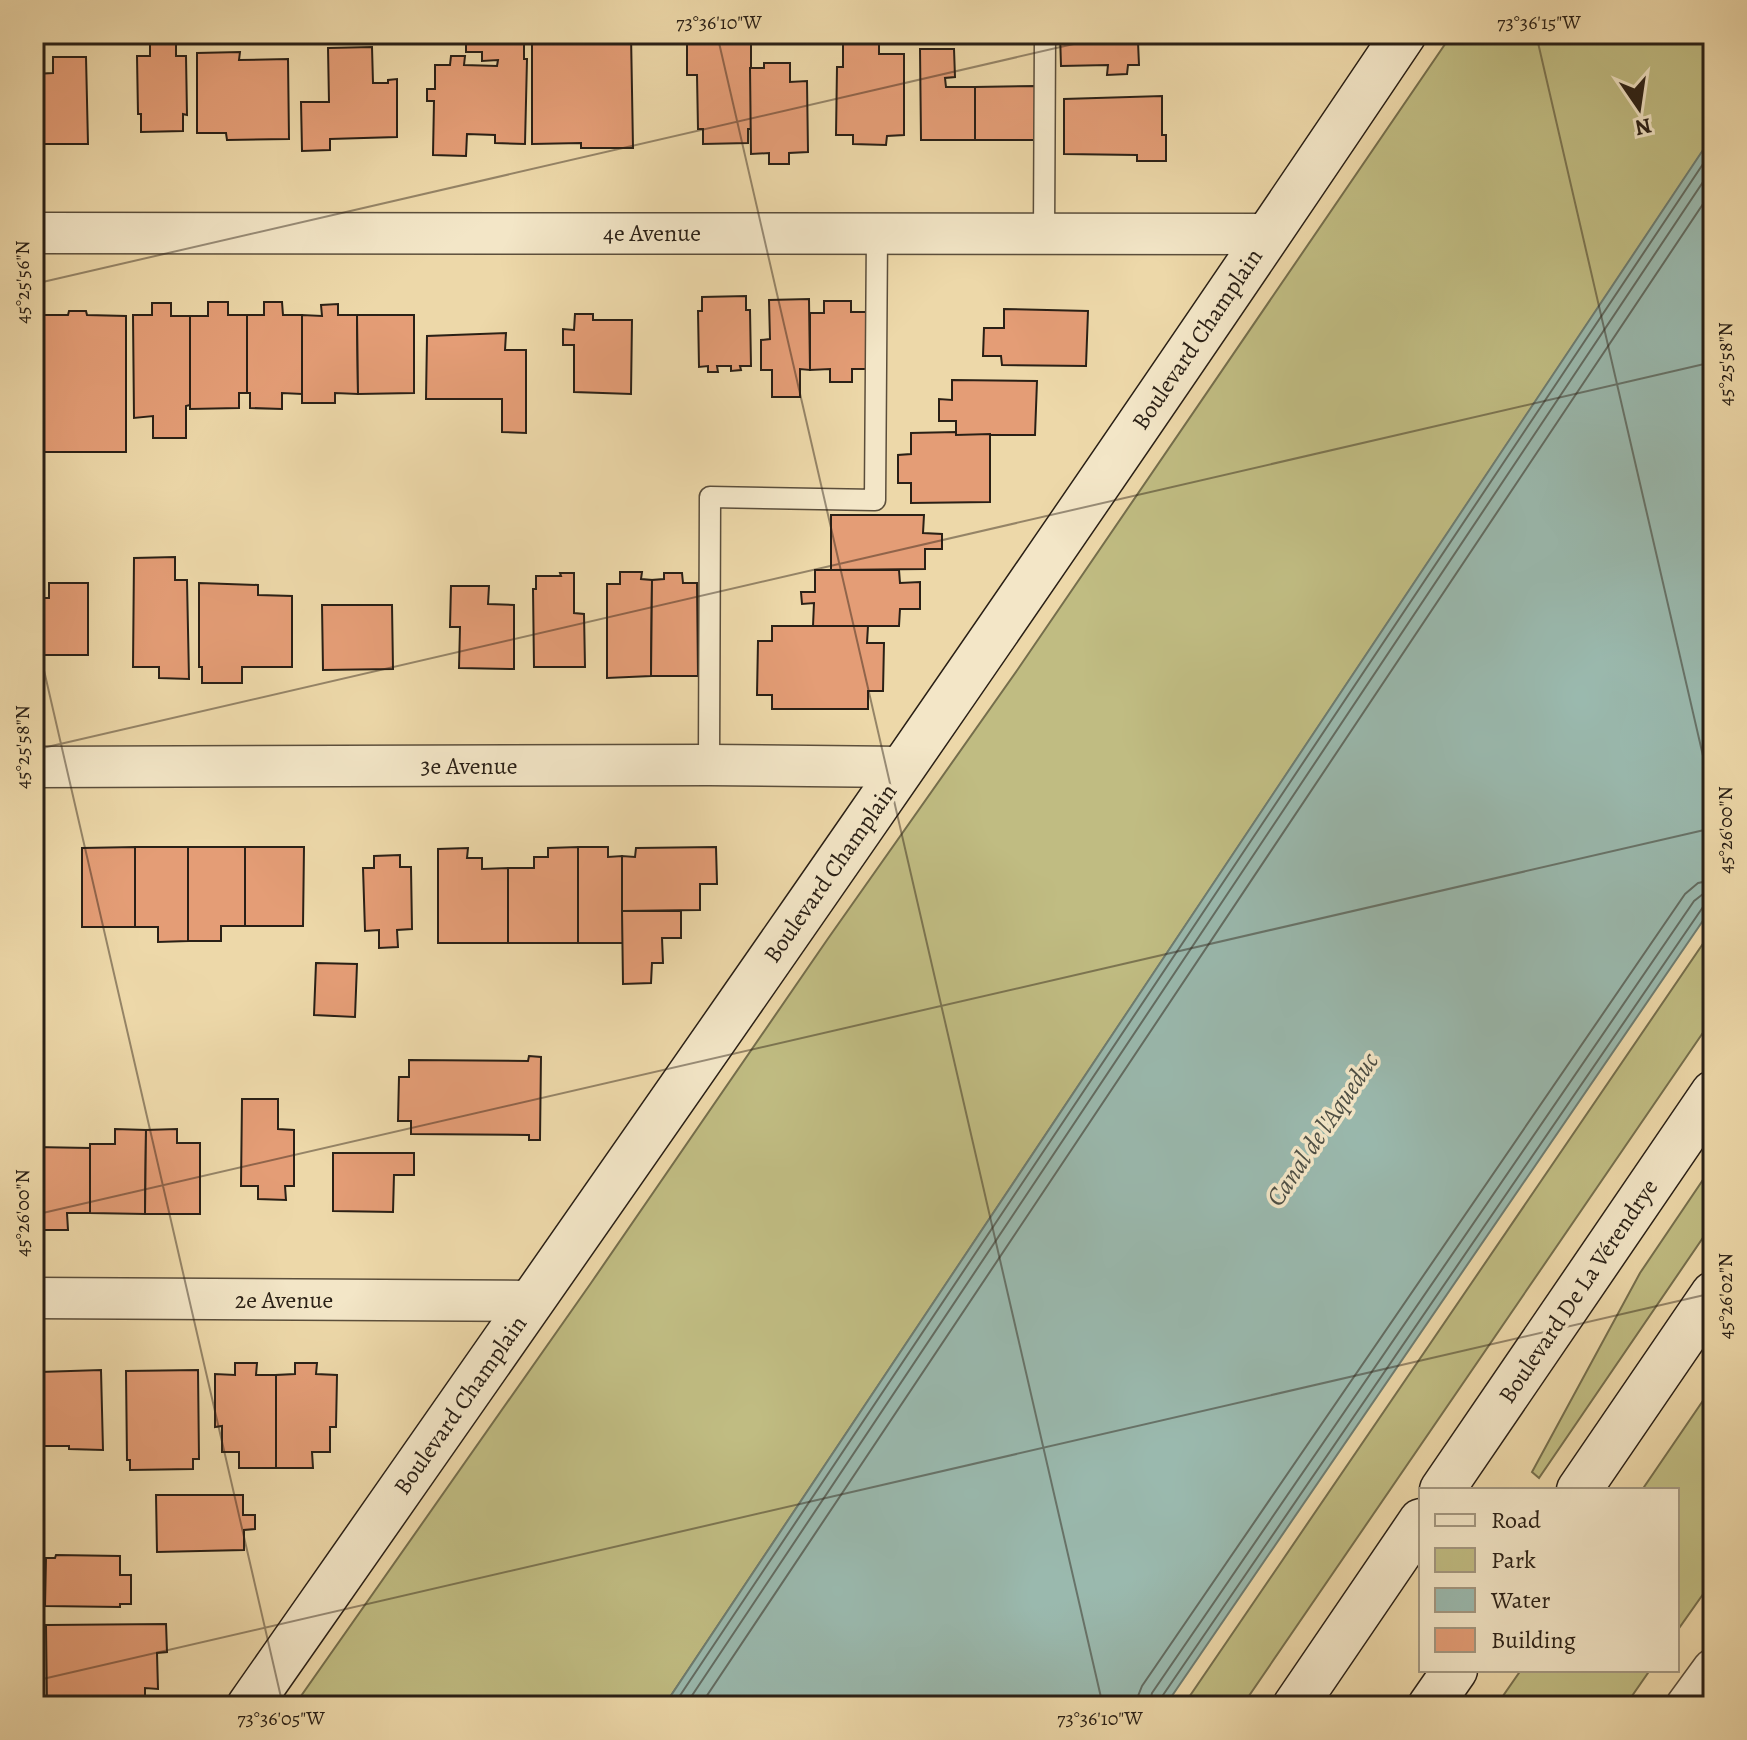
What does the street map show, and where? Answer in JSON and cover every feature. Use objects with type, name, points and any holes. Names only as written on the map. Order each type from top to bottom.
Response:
[{"type":"main road","name":"Boulevard Champlain","points":[[249,1706],[903,767],[1404,34]]},
{"type":"main road","name":"Boulevard De La Vérendrye","points":[[1443,1488],[1713,1093]]},
{"type":"main road","points":[[1580,1488],[1713,1294]]},
{"type":"main road","points":[[1295,1706],[1419,1524]]},
{"type":"main road","points":[[1430,1706],[1454,1672]]},
{"type":"street","name":"4e Avenue","points":[[34,233],[1269,234]]},
{"type":"street","name":"3e Avenue","points":[[34,767],[903,767]]},
{"type":"street","name":"2e Avenue","points":[[34,1298],[533,1301]]},
{"type":"street","points":[[1686,1706],[1713,1669]]},
{"type":"lane","points":[[1044,233],[1045,34]]},
{"type":"lane","points":[[709,765],[710,497],[875,500],[877,233]]},
{"type":"green space","points":[[1452,34],[1713,34],[1713,136],[664,1706],[294,1706],[1018,669]]},
{"type":"green space","points":[[1713,929],[1713,1018],[1242,1706],[1183,1706]]},
{"type":"green space","points":[[1713,1165],[1713,1223],[1539,1478],[1532,1472],[1640,1273]]},
{"type":"green space","points":[[1713,1386],[1713,1580],[1679,1628],[1679,1488],[1643,1488]]},
{"type":"green space","points":[[1520,1672],[1649,1672],[1625,1706],[1496,1706]]},
{"type":"water","name":"Canal de l'Aqueduc","points":[[1713,135],[1713,906],[1165,1706],[664,1706]]},
{"type":"building","points":[[466,34],[524,34],[524,59],[527,59],[525,144],[495,143],[495,135],[467,134],[466,156],[433,155],[434,101],[427,101],[427,89],[435,89],[435,65],[450,65],[451,56],[465,56],[464,65],[497,66],[498,60],[482,61],[482,52],[466,52]]},
{"type":"building","points":[[532,34],[631,34],[633,148],[581,148],[581,143],[532,144]]},
{"type":"building","points":[[1060,34],[1148,34],[1148,42],[1138,42],[1139,65],[1128,65],[1127,74],[1107,75],[1108,65],[1061,66]]},
{"type":"building","points":[[751,38],[751,129],[748,129],[748,143],[703,144],[703,129],[698,129],[697,75],[687,75],[687,39]]},
{"type":"building","points":[[150,41],[176,41],[176,56],[186,56],[187,115],[183,114],[183,131],[141,132],[137,56],[150,56]]},
{"type":"building","points":[[843,41],[879,42],[879,54],[904,54],[904,135],[887,136],[886,145],[853,144],[853,135],[836,135],[837,67],[843,67]]},
{"type":"building","points":[[372,47],[373,83],[388,83],[388,80],[397,79],[397,137],[330,139],[330,150],[302,151],[301,102],[329,102],[328,48]]},
{"type":"building","points":[[920,49],[954,49],[955,77],[945,78],[946,87],[975,87],[975,140],[921,140]]},
{"type":"building","points":[[240,52],[239,60],[288,59],[289,139],[227,140],[226,133],[197,133],[197,53]]},
{"type":"building","points":[[53,57],[86,57],[88,144],[34,144],[34,74],[53,73]]},
{"type":"building","points":[[764,63],[790,63],[790,82],[807,81],[808,152],[789,153],[789,164],[769,164],[769,153],[751,154],[750,68],[764,68]]},
{"type":"building","points":[[1035,86],[1035,140],[975,140],[975,87]]},
{"type":"building","points":[[1162,96],[1166,161],[1137,161],[1137,155],[1064,154],[1064,99]]},
{"type":"building","points":[[746,296],[746,310],[750,310],[751,366],[740,366],[741,370],[731,371],[731,366],[717,366],[718,372],[708,372],[708,366],[699,367],[698,311],[702,311],[702,297]]},
{"type":"building","points":[[809,299],[810,370],[800,369],[800,397],[772,397],[772,370],[761,370],[761,340],[770,339],[769,300]]},
{"type":"building","points":[[824,301],[851,301],[851,312],[867,312],[867,369],[852,369],[852,382],[830,382],[830,369],[810,370],[810,313],[824,313]]},
{"type":"building","points":[[208,302],[228,302],[228,315],[247,315],[247,393],[239,393],[239,408],[190,409],[190,316],[208,316]]},
{"type":"building","points":[[264,302],[282,302],[283,315],[302,315],[302,394],[282,393],[282,409],[250,408],[250,393],[247,393],[247,315],[264,315]]},
{"type":"building","points":[[152,303],[171,303],[171,316],[190,316],[190,405],[186,406],[186,438],[153,438],[153,416],[134,418],[133,315],[152,315]]},
{"type":"building","points":[[338,304],[338,315],[357,315],[358,394],[335,393],[335,403],[302,403],[302,315],[322,316],[321,305]]},
{"type":"building","points":[[1004,309],[1088,311],[1086,366],[1002,365],[1001,356],[983,356],[984,328],[1004,328]]},
{"type":"building","points":[[69,311],[86,311],[87,315],[126,316],[126,452],[34,452],[34,315],[68,315]]},
{"type":"building","points":[[575,314],[593,314],[593,320],[632,320],[631,394],[574,392],[574,345],[563,345],[563,329],[574,330]]},
{"type":"building","points":[[357,315],[414,315],[414,393],[358,394]]},
{"type":"building","points":[[506,333],[505,350],[526,350],[526,433],[502,432],[502,399],[426,399],[427,336]]},
{"type":"building","points":[[952,380],[1037,381],[1035,435],[956,435],[956,421],[939,421],[939,399],[952,400]]},
{"type":"building","points":[[956,432],[956,435],[990,434],[990,502],[911,503],[911,483],[898,483],[898,455],[911,454],[911,433]]},
{"type":"building","points":[[831,515],[924,515],[923,533],[942,534],[942,549],[925,549],[925,569],[831,570]]},
{"type":"building","points":[[175,557],[175,580],[187,580],[189,679],[159,678],[159,667],[133,667],[134,558]]},
{"type":"building","points":[[815,570],[899,570],[900,583],[920,582],[920,609],[900,609],[899,626],[813,626],[814,603],[802,604],[801,592],[815,592]]},
{"type":"building","points":[[620,572],[642,572],[641,579],[652,580],[651,676],[607,678],[607,584],[620,584]]},
{"type":"building","points":[[560,573],[574,573],[574,613],[584,614],[585,667],[534,667],[533,589],[536,589],[536,576],[561,576]]},
{"type":"building","points":[[664,573],[682,573],[683,583],[697,583],[698,676],[651,676],[652,580],[664,579]]},
{"type":"building","points":[[49,583],[88,583],[88,655],[34,655],[34,598],[49,598]]},
{"type":"building","points":[[199,583],[258,585],[258,595],[292,596],[292,667],[242,667],[242,683],[202,683],[202,667],[199,667]]},
{"type":"building","points":[[451,586],[489,586],[488,604],[514,605],[514,669],[459,668],[460,627],[450,627]]},
{"type":"building","points":[[322,605],[392,605],[393,669],[323,670]]},
{"type":"building","points":[[772,626],[868,626],[867,643],[884,643],[883,691],[868,691],[868,709],[772,709],[772,695],[757,695],[758,641],[772,641]]},
{"type":"building","points":[[135,847],[188,847],[188,941],[158,942],[158,927],[135,927]]},
{"type":"building","points":[[135,847],[135,927],[82,927],[82,848]]},
{"type":"building","points":[[188,847],[245,847],[245,926],[221,926],[221,941],[188,941]]},
{"type":"building","points":[[245,847],[304,847],[303,926],[245,926]]},
{"type":"building","points":[[578,847],[578,943],[508,943],[508,868],[534,868],[534,857],[548,857],[548,848]]},
{"type":"building","points":[[578,847],[608,847],[608,857],[622,856],[623,943],[578,943]]},
{"type":"building","points":[[716,847],[717,884],[700,884],[700,910],[622,911],[622,856],[635,857],[636,848]]},
{"type":"building","points":[[468,848],[467,858],[482,858],[482,869],[508,868],[508,943],[438,943],[438,849]]},
{"type":"building","points":[[400,855],[400,867],[411,867],[412,929],[397,930],[398,947],[379,948],[379,930],[365,931],[363,868],[374,868],[374,856]]},
{"type":"building","points":[[622,911],[681,911],[681,938],[662,938],[663,963],[652,963],[651,983],[623,984]]},
{"type":"building","points":[[316,963],[357,964],[355,1017],[314,1015]]},
{"type":"building","points":[[529,1056],[541,1057],[540,1140],[529,1140],[529,1135],[411,1134],[411,1121],[398,1121],[399,1077],[409,1077],[409,1060],[528,1061]]},
{"type":"building","points":[[242,1099],[278,1099],[278,1129],[294,1130],[294,1186],[285,1186],[286,1200],[258,1199],[258,1186],[241,1186]]},
{"type":"building","points":[[115,1129],[146,1130],[145,1214],[90,1213],[90,1144],[115,1144]]},
{"type":"building","points":[[177,1129],[177,1143],[200,1143],[200,1214],[145,1214],[146,1130]]},
{"type":"building","points":[[34,1147],[90,1148],[90,1213],[67,1213],[68,1230],[44,1230],[44,1215],[34,1215]]},
{"type":"building","points":[[333,1153],[414,1153],[414,1175],[394,1175],[393,1212],[333,1211]]},
{"type":"building","points":[[235,1363],[257,1363],[256,1375],[276,1375],[276,1468],[239,1468],[239,1452],[222,1452],[222,1426],[215,1427],[215,1374],[235,1375]]},
{"type":"building","points":[[295,1363],[317,1363],[316,1374],[337,1375],[336,1427],[330,1427],[330,1452],[312,1452],[313,1468],[276,1468],[276,1375],[295,1374]]},
{"type":"building","points":[[101,1370],[103,1450],[43,1446],[40,1372]]},
{"type":"building","points":[[198,1370],[199,1459],[193,1459],[193,1469],[130,1470],[130,1460],[127,1460],[126,1371]]},
{"type":"building","points":[[156,1495],[243,1495],[243,1515],[255,1515],[255,1529],[244,1530],[244,1550],[157,1552]]},
{"type":"building","points":[[56,1555],[120,1556],[120,1575],[131,1575],[131,1604],[120,1604],[120,1607],[45,1606],[46,1558],[55,1558]]},
{"type":"building","points":[[166,1624],[167,1652],[157,1653],[158,1689],[145,1688],[145,1699],[137,1699],[137,1706],[47,1706],[46,1625]]}]
